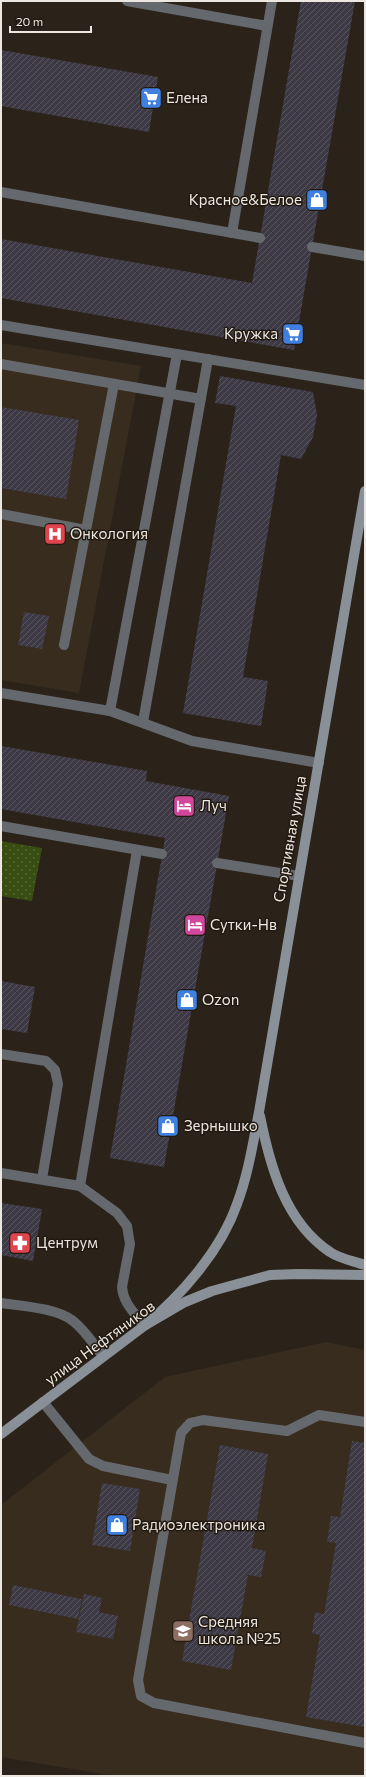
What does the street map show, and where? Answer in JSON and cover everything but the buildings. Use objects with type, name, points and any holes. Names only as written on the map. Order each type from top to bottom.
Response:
[{"type":"street","name":"Спортивная улица","points":[[144,1326],[162,1312],[202,1266],[229,1223],[247,1173],[259,1112],[365,491]]},
{"type":"street","points":[[259,1112],[267,1150],[275,1176],[287,1201],[308,1233],[331,1252],[365,1265]]},
{"type":"street","name":"улица Нефтяников","points":[[1,1434],[144,1326],[185,1302],[212,1291],[263,1276],[298,1274],[365,1275]]},
{"type":"lane","points":[[127,1],[267,26]]},
{"type":"lane","points":[[232,233],[272,1]]},
{"type":"lane","points":[[1,192],[260,238]]},
{"type":"lane","points":[[312,247],[365,256]]},
{"type":"lane","points":[[1,325],[365,385]]},
{"type":"lane","points":[[110,711],[177,354]]},
{"type":"lane","points":[[143,722],[208,359]]},
{"type":"lane","points":[[1,364],[201,399]]},
{"type":"lane","points":[[64,646],[114,384]]},
{"type":"lane","points":[[1,514],[86,530]]},
{"type":"lane","points":[[1,693],[110,711],[192,741],[319,763]]},
{"type":"lane","points":[[1,826],[162,854]]},
{"type":"lane","points":[[80,1186],[137,850]]},
{"type":"lane","points":[[217,863],[299,876]]},
{"type":"lane","points":[[1,1054],[46,1061],[55,1070],[58,1084],[42,1180]]},
{"type":"lane","points":[[1,1173],[80,1186],[117,1213],[127,1226],[130,1244],[122,1293],[125,1301],[144,1326]]},
{"type":"lane","points":[[1,1303],[55,1312],[67,1317],[79,1327],[103,1356]]},
{"type":"lane","points":[[44,1402],[90,1459],[103,1466],[172,1480]]},
{"type":"lane","points":[[365,1422],[319,1415],[287,1431],[203,1420],[190,1423],[181,1433],[138,1680],[141,1696],[154,1703],[365,1742]]},
{"type":"shaded area","name":"Онкология","points":[[1,343],[141,366],[79,693],[1,680]]},
{"type":"shaded area","name":"Средняя школа №25","points":[[326,1342],[365,1350],[365,1776],[113,1776],[1,1757],[1,1505],[165,1377]]},
{"type":"green space","points":[[1,841],[42,848],[32,901],[1,896]]},
{"type":"place","name":"Елена","points":[[151,98]]},
{"type":"place","name":"Красное&Белое","points":[[317,200]]},
{"type":"place","name":"Кружка","points":[[293,334]]},
{"type":"place","name":"Онкология","points":[[55,534]]},
{"type":"place","name":"Луч","points":[[184,806]]},
{"type":"place","name":"Сутки-Нв","points":[[195,925]]},
{"type":"place","name":"Ozon","points":[[187,1000]]},
{"type":"place","name":"Зернышко","points":[[168,1126]]},
{"type":"place","name":"Центрум","points":[[20,1243]]},
{"type":"place","name":"Радиоэлектроника","points":[[117,1525]]},
{"type":"place","name":"Средняя школа №25","points":[[183,1631]]}]
